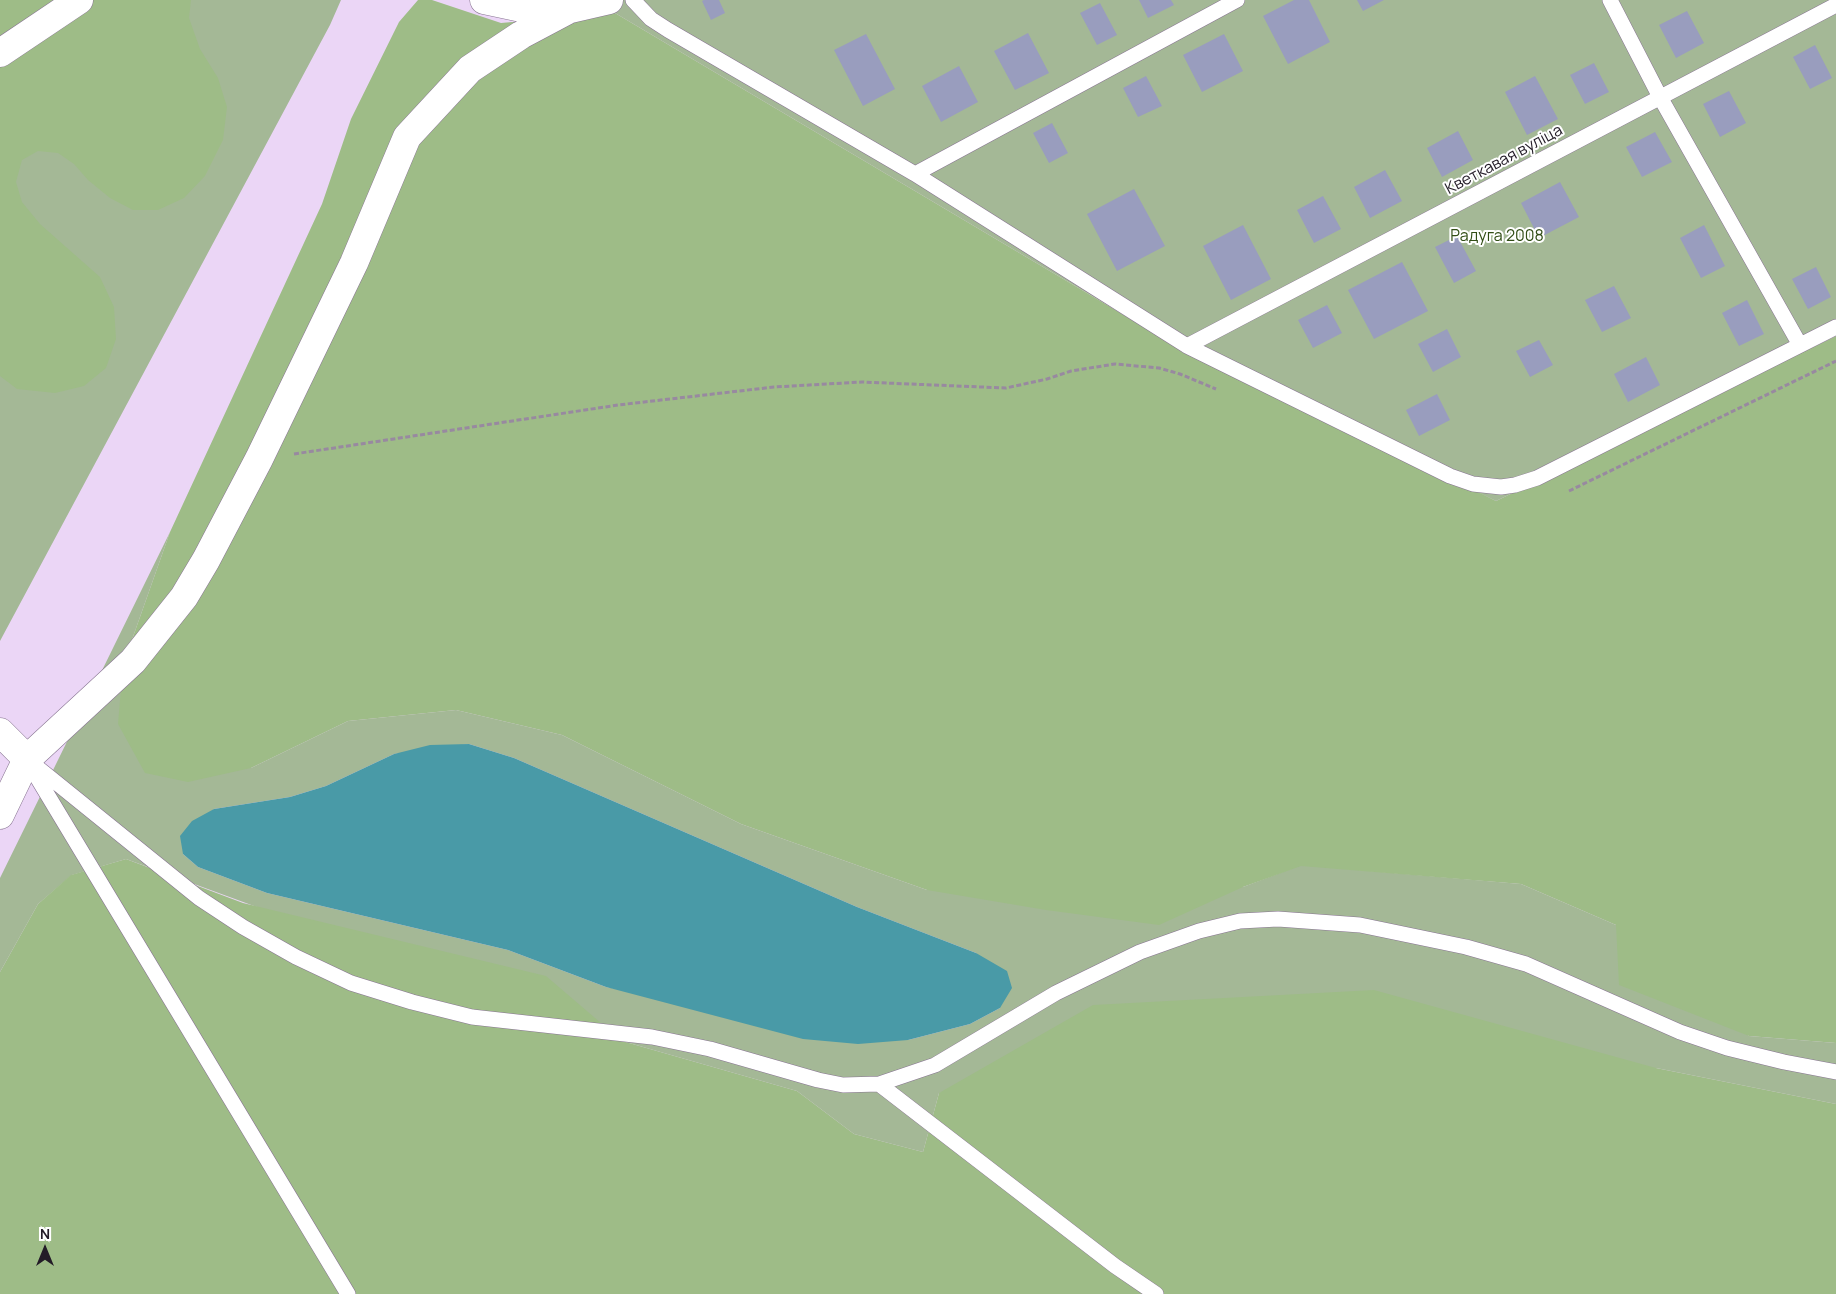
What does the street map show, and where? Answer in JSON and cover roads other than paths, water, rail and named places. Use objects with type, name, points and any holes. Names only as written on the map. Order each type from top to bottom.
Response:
[{"type":"street","points":[[0,53],[79,0]]},
{"type":"street","points":[[484,0],[532,10],[570,9],[609,0]]},
{"type":"street","points":[[0,815],[26,759],[101,693],[157,633],[184,597],[206,560],[259,459],[354,263],[407,137],[470,69],[521,35],[570,9]]},
{"type":"street","points":[[0,732],[26,759]]},
{"type":"lane","points":[[633,0],[651,19],[668,30],[915,174],[1187,346],[1450,476],[1473,484],[1501,487],[1515,486],[1537,478],[1836,327]]},
{"type":"lane","points":[[915,174],[1238,0]]},
{"type":"lane","points":[[1610,0],[1660,97],[1800,345]]},
{"type":"lane","name":"Кветкавая вуліца","points":[[1187,346],[1836,5]]},
{"type":"lane","points":[[26,759],[199,898],[242,927],[281,949],[351,983],[412,1002],[472,1017],[652,1037],[710,1049],[818,1080],[843,1085],[879,1084],[915,1074],[947,1059],[1056,993],[1132,955],[1199,931],[1240,921],[1278,918],[1360,925],[1466,947],[1526,964],[1680,1032],[1728,1048],[1784,1062],[1836,1072]]},
{"type":"lane","points":[[26,759],[348,1294]]},
{"type":"lane","points":[[879,1084],[1115,1266],[1156,1294]]},
{"type":"park label","name":"Радуга 2008","points":[[1497,237]]}]
